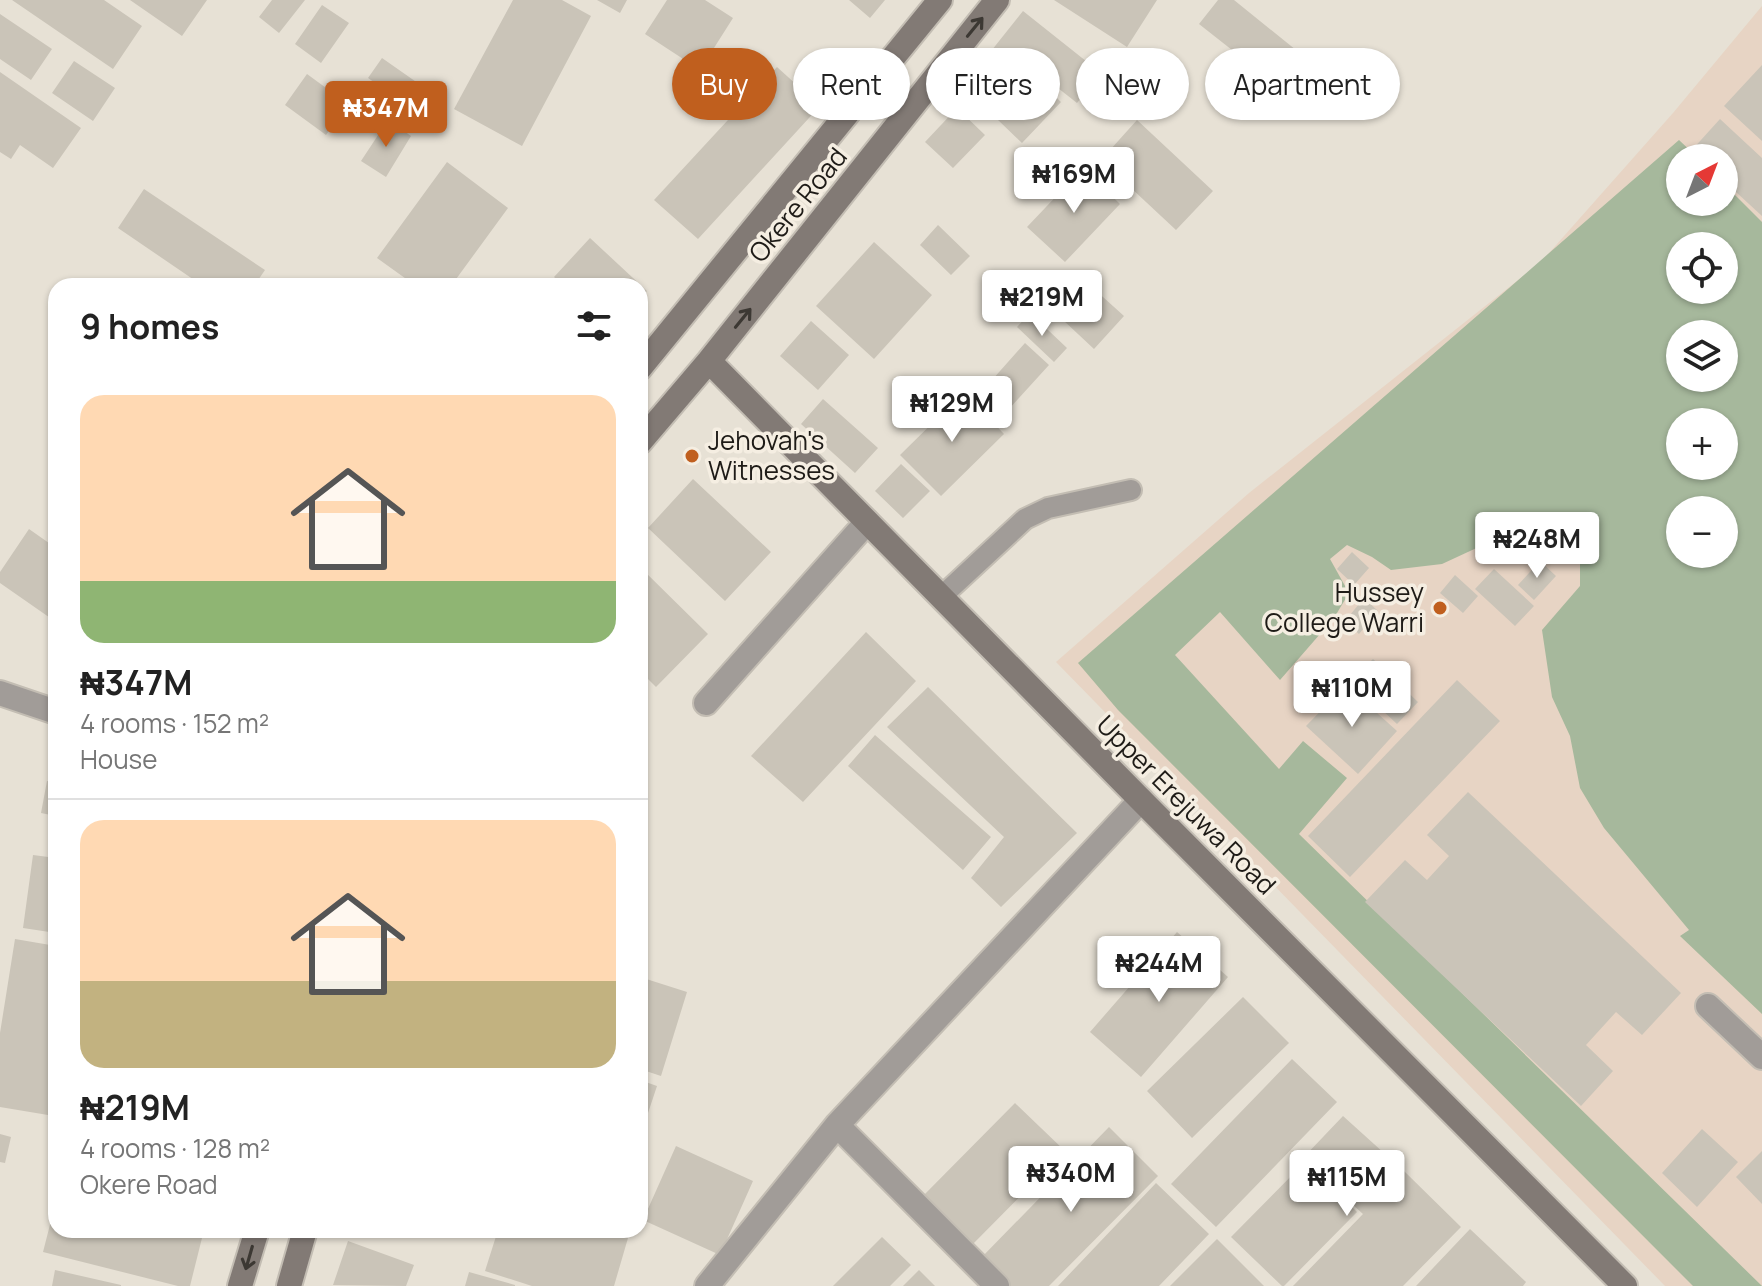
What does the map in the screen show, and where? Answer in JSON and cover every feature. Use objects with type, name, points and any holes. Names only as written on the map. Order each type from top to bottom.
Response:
[{"type":"street","name":"Okere Road","points":[[648,358],[940,0]]},
{"type":"street","name":"Okere Road","points":[[648,433],[709,361],[997,0]]},
{"type":"street","name":"Upper Erejuwa Road","points":[[709,361],[1625,1286]]},
{"type":"street","points":[[706,703],[867,522]]},
{"type":"street","points":[[0,693],[48,709]]},
{"type":"street","points":[[707,1286],[837,1125],[1141,800]]},
{"type":"street","points":[[1708,1006],[1762,1057]]},
{"type":"street","points":[[837,1125],[997,1286]]},
{"type":"street","points":[[240,1286],[255,1238]]},
{"type":"street","points":[[289,1286],[303,1238]]},
{"type":"lane","points":[[941,597],[1025,519],[1048,508],[1131,490]]},
{"type":"shaded area","name":"Hussey College Warri","points":[[1762,6],[1762,1286],[1665,1286],[1056,662],[1249,493],[1541,262],[1673,113]]},
{"type":"green space","points":[[1666,151],[1666,216],[1738,216],[1738,198],[1762,222],[1762,1014],[1680,936],[1689,930],[1604,828],[1580,788],[1570,736],[1552,697],[1542,630],[1580,586],[1580,550],[1556,528],[1524,526],[1442,564],[1391,570],[1347,545],[1330,559],[1349,593],[1334,618],[1280,680],[1220,612],[1175,655],[1279,769],[1303,741],[1347,778],[1299,834],[1762,1286],[1693,1286],[1118,710],[1078,663]]},
{"type":"building","points":[[12,0],[104,0],[142,26],[113,69]]},
{"type":"building","points":[[130,0],[207,0],[182,36]]},
{"type":"building","points":[[272,0],[305,0],[279,33],[259,17]]},
{"type":"building","points":[[513,0],[562,0],[591,16],[522,146],[454,109]]},
{"type":"building","points":[[597,0],[627,0],[620,13]]},
{"type":"building","points":[[667,0],[705,0],[733,18],[714,48],[672,48],[672,52],[645,34]]},
{"type":"building","points":[[849,0],[885,0],[870,18]]},
{"type":"building","points":[[1054,0],[1157,0],[1127,47]]},
{"type":"building","points":[[1218,0],[1234,0],[1293,48],[1229,48],[1199,24]]},
{"type":"building","points":[[322,5],[349,23],[321,63],[295,44]]},
{"type":"building","points":[[1023,11],[1076,53],[1076,102],[1060,90],[1060,48],[994,48]]},
{"type":"building","points":[[0,14],[52,49],[31,80],[0,59]]},
{"type":"building","points":[[382,58],[422,86],[409,106],[368,78]]},
{"type":"building","points":[[74,61],[115,88],[93,121],[52,93]]},
{"type":"building","points":[[1762,65],[1762,141],[1724,106]]},
{"type":"building","points":[[777,67],[793,82],[793,120],[807,120],[698,239],[654,200],[728,120],[777,120]]},
{"type":"building","points":[[0,72],[81,128],[53,168],[20,145],[11,159],[0,152]]},
{"type":"building","points":[[307,74],[348,104],[326,135],[285,105]]},
{"type":"building","points":[[1720,119],[1762,158],[1762,216],[1738,194],[1738,144],[1697,144]]},
{"type":"building","points":[[388,120],[411,136],[386,177],[361,161]]},
{"type":"building","points":[[946,120],[969,120],[985,135],[953,168],[925,142]]},
{"type":"building","points":[[998,120],[1044,120],[1022,143]]},
{"type":"building","points":[[1137,120],[1213,191],[1176,230],[1101,160]]},
{"type":"building","points":[[447,162],[508,208],[457,278],[405,278],[377,258]]},
{"type":"building","points":[[1083,168],[1120,204],[1065,262],[1027,227]]},
{"type":"building","points":[[144,189],[265,270],[260,278],[191,278],[118,228]]},
{"type":"building","points":[[938,225],[970,256],[951,275],[920,245]]},
{"type":"building","points":[[590,238],[633,278],[555,278]]},
{"type":"building","points":[[874,242],[932,295],[874,359],[816,306]]},
{"type":"building","points":[[1093,288],[1124,316],[1094,349],[1063,320]]},
{"type":"building","points":[[1030,313],[1067,348],[1054,362],[1017,327]]},
{"type":"building","points":[[811,321],[849,355],[818,390],[780,356]]},
{"type":"building","points":[[1025,343],[1049,365],[999,420],[976,398]]},
{"type":"building","points":[[964,392],[1004,434],[941,496],[900,455]]},
{"type":"building","points":[[823,399],[878,448],[855,473],[801,424]]},
{"type":"building","points":[[901,464],[930,491],[903,518],[875,491]]},
{"type":"building","points":[[693,479],[771,552],[725,601],[648,528]]},
{"type":"building","points":[[29,529],[48,542],[48,616],[0,583],[0,572]]},
{"type":"building","points":[[1352,552],[1369,568],[1354,585],[1337,569]]},
{"type":"building","points":[[1540,561],[1556,576],[1534,600],[1518,585]]},
{"type":"building","points":[[1494,569],[1534,606],[1515,626],[1475,589]]},
{"type":"building","points":[[648,575],[708,634],[656,687],[648,679]]},
{"type":"building","points":[[1455,575],[1478,596],[1463,613],[1440,593]]},
{"type":"building","points":[[1364,598],[1378,611],[1359,634],[1345,621]]},
{"type":"building","points":[[866,632],[916,681],[803,802],[751,756]]},
{"type":"building","points":[[1373,659],[1418,702],[1397,724],[1351,681]]},
{"type":"building","points":[[1457,680],[1500,721],[1350,877],[1308,836]]},
{"type":"building","points":[[1346,685],[1397,731],[1358,774],[1306,726]]},
{"type":"building","points":[[928,687],[1077,833],[1001,907],[971,878],[1004,837],[887,727]]},
{"type":"building","points":[[875,735],[991,837],[963,870],[848,766]]},
{"type":"building","points":[[47,781],[48,814],[41,813]]},
{"type":"building","points":[[1468,792],[1681,993],[1642,1035],[1616,1012],[1586,1045],[1613,1071],[1581,1106],[1365,902],[1405,860],[1427,880],[1449,856],[1427,835]]},
{"type":"building","points":[[33,855],[48,857],[48,932],[23,928]]},
{"type":"building","points":[[1177,932],[1228,977],[1141,1077],[1090,1032]]},
{"type":"building","points":[[15,939],[48,945],[48,1115],[0,1107],[0,1033]]},
{"type":"building","points":[[648,980],[687,992],[661,1076],[648,1072]]},
{"type":"building","points":[[1243,997],[1289,1043],[1192,1138],[1147,1091]]},
{"type":"building","points":[[1292,1059],[1337,1102],[1216,1227],[1171,1184]]},
{"type":"building","points":[[648,1083],[657,1086],[648,1113]]},
{"type":"building","points":[[1015,1103],[1065,1151],[971,1246],[922,1197]]},
{"type":"building","points":[[1343,1116],[1461,1227],[1403,1286],[1293,1286],[1363,1214],[1317,1172],[1357,1212],[1282,1286],[1231,1237],[1306,1161],[1303,1158]]},
{"type":"building","points":[[1109,1127],[1158,1176],[1049,1286],[1008,1286],[980,1259]]},
{"type":"building","points":[[1702,1129],[1738,1162],[1697,1207],[1662,1173]]},
{"type":"building","points":[[0,1134],[11,1137],[5,1163],[0,1162]]},
{"type":"building","points":[[676,1146],[753,1181],[720,1255],[648,1222],[648,1209]]},
{"type":"building","points":[[1762,1151],[1762,1204],[1736,1177]]},
{"type":"building","points":[[1156,1183],[1209,1234],[1159,1286],[1058,1286]]},
{"type":"building","points":[[1470,1229],[1526,1282],[1523,1286],[1416,1286]]},
{"type":"building","points":[[48,1232],[48,1238],[202,1238],[190,1286],[178,1286],[43,1252]]},
{"type":"building","points":[[882,1237],[911,1265],[890,1286],[833,1286]]},
{"type":"building","points":[[495,1238],[628,1238],[614,1286],[532,1286],[485,1271]]},
{"type":"building","points":[[1217,1239],[1264,1286],[1170,1286]]},
{"type":"building","points":[[348,1241],[414,1265],[406,1286],[333,1285]]},
{"type":"building","points":[[55,1270],[121,1285],[121,1286],[52,1286]]},
{"type":"building","points":[[919,1270],[935,1286],[903,1286]]},
{"type":"building","points":[[469,1272],[515,1285],[515,1286],[465,1286]]},
{"type":"place","name":"Jehovah's Witnesses","points":[[692,456]]},
{"type":"place","name":"Hussey College Warri","points":[[1440,608]]}]
